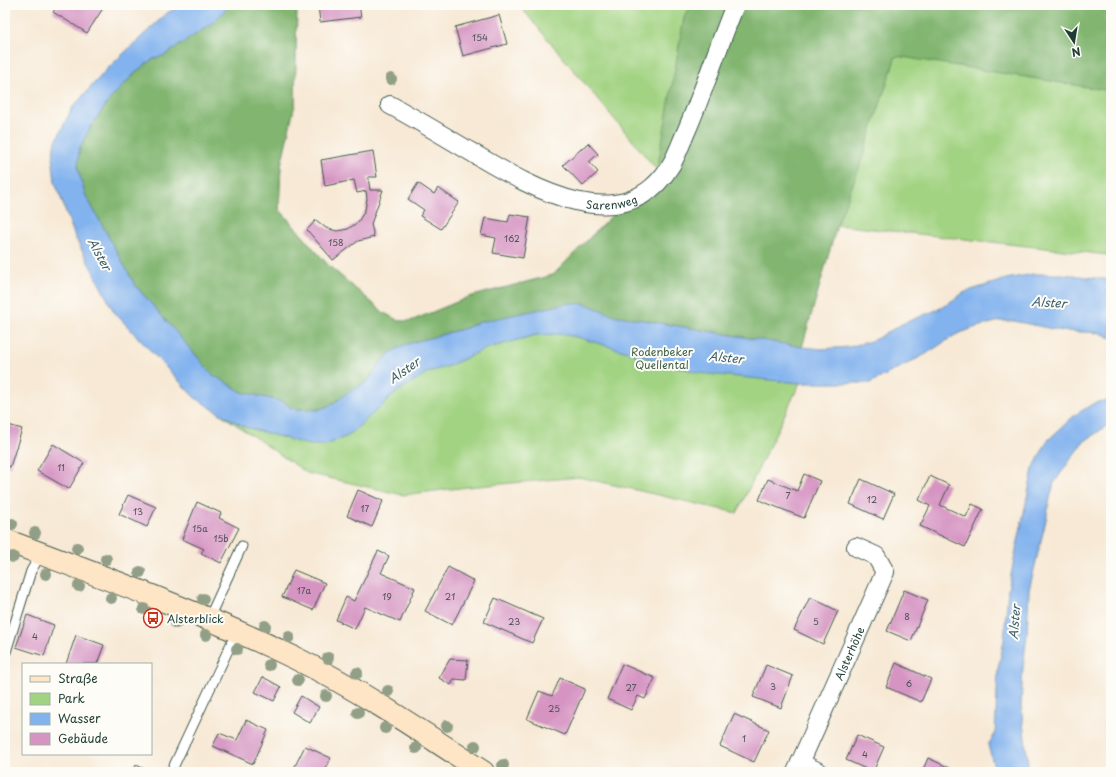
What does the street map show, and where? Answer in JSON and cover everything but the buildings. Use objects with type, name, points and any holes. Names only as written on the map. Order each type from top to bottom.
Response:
[{"type":"street","name":"Sarenweg","points":[[390,105],[515,178],[549,194],[596,205],[615,204],[627,201],[650,190],[671,164],[695,111],[735,5]]},
{"type":"street","points":[[5,540],[209,618],[298,660],[389,710],[483,772]]},
{"type":"street","name":"Alsterhöhe","points":[[798,768],[885,572],[876,556],[856,547]]},
{"type":"street","points":[[798,768],[819,772]]},
{"type":"lane","points":[[209,618],[242,546]]},
{"type":"lane","points":[[5,655],[31,571],[41,554]]},
{"type":"lane","points":[[171,772],[237,631]]},
{"type":"green space","name":"Rodenbeker Quellental","points":[[194,5],[297,5],[295,104],[281,165],[279,209],[328,265],[384,313],[399,321],[411,321],[469,297],[553,275],[657,170],[519,5],[1111,5],[1111,244],[1108,255],[837,225],[802,347],[800,383],[737,513],[579,477],[467,487],[403,495],[307,473],[219,413],[114,312]]},
{"type":"green space","points":[[230,5],[297,5],[295,104],[281,165],[279,209],[328,265],[384,313],[399,321],[411,321],[469,297],[553,275],[657,170],[684,17],[692,5],[1111,5],[1111,91],[896,56],[858,171],[837,225],[802,347],[613,315],[569,303],[480,322],[466,328],[404,345],[390,353],[380,363],[368,381],[324,409],[297,409],[290,407],[284,402],[242,392],[213,375],[135,285],[85,194],[78,169],[79,149],[91,126],[110,99],[138,70],[153,59],[165,55],[214,22]]},
{"type":"water","name":"Alster","points":[[181,5],[230,5],[214,22],[165,55],[153,59],[138,70],[110,99],[91,126],[79,149],[78,169],[85,194],[135,285],[213,375],[242,392],[284,402],[290,407],[297,409],[318,410],[333,404],[346,394],[368,381],[380,363],[390,353],[404,345],[466,328],[480,322],[569,303],[586,304],[613,315],[802,347],[822,349],[849,347],[874,340],[902,324],[941,308],[965,292],[1006,279],[1033,274],[1063,274],[1111,280],[1111,338],[1101,333],[1062,331],[1014,321],[1000,321],[976,327],[955,335],[926,354],[870,383],[800,383],[699,373],[577,337],[560,334],[536,335],[485,349],[449,366],[428,372],[397,392],[348,436],[325,445],[309,445],[245,427],[194,397],[114,312],[75,237],[55,182],[53,164],[54,145],[72,108],[108,68],[167,13]]},
{"type":"water","name":"Alster","points":[[1111,399],[1111,423],[1082,443],[1054,483],[1029,590],[1021,706],[1029,772],[1000,772],[993,763],[988,745],[995,734],[998,669],[1004,640],[1008,589],[1033,469],[1047,441],[1075,415],[1094,403]]},
{"type":"place","name":"Alsterblick","points":[[153,618]]}]
